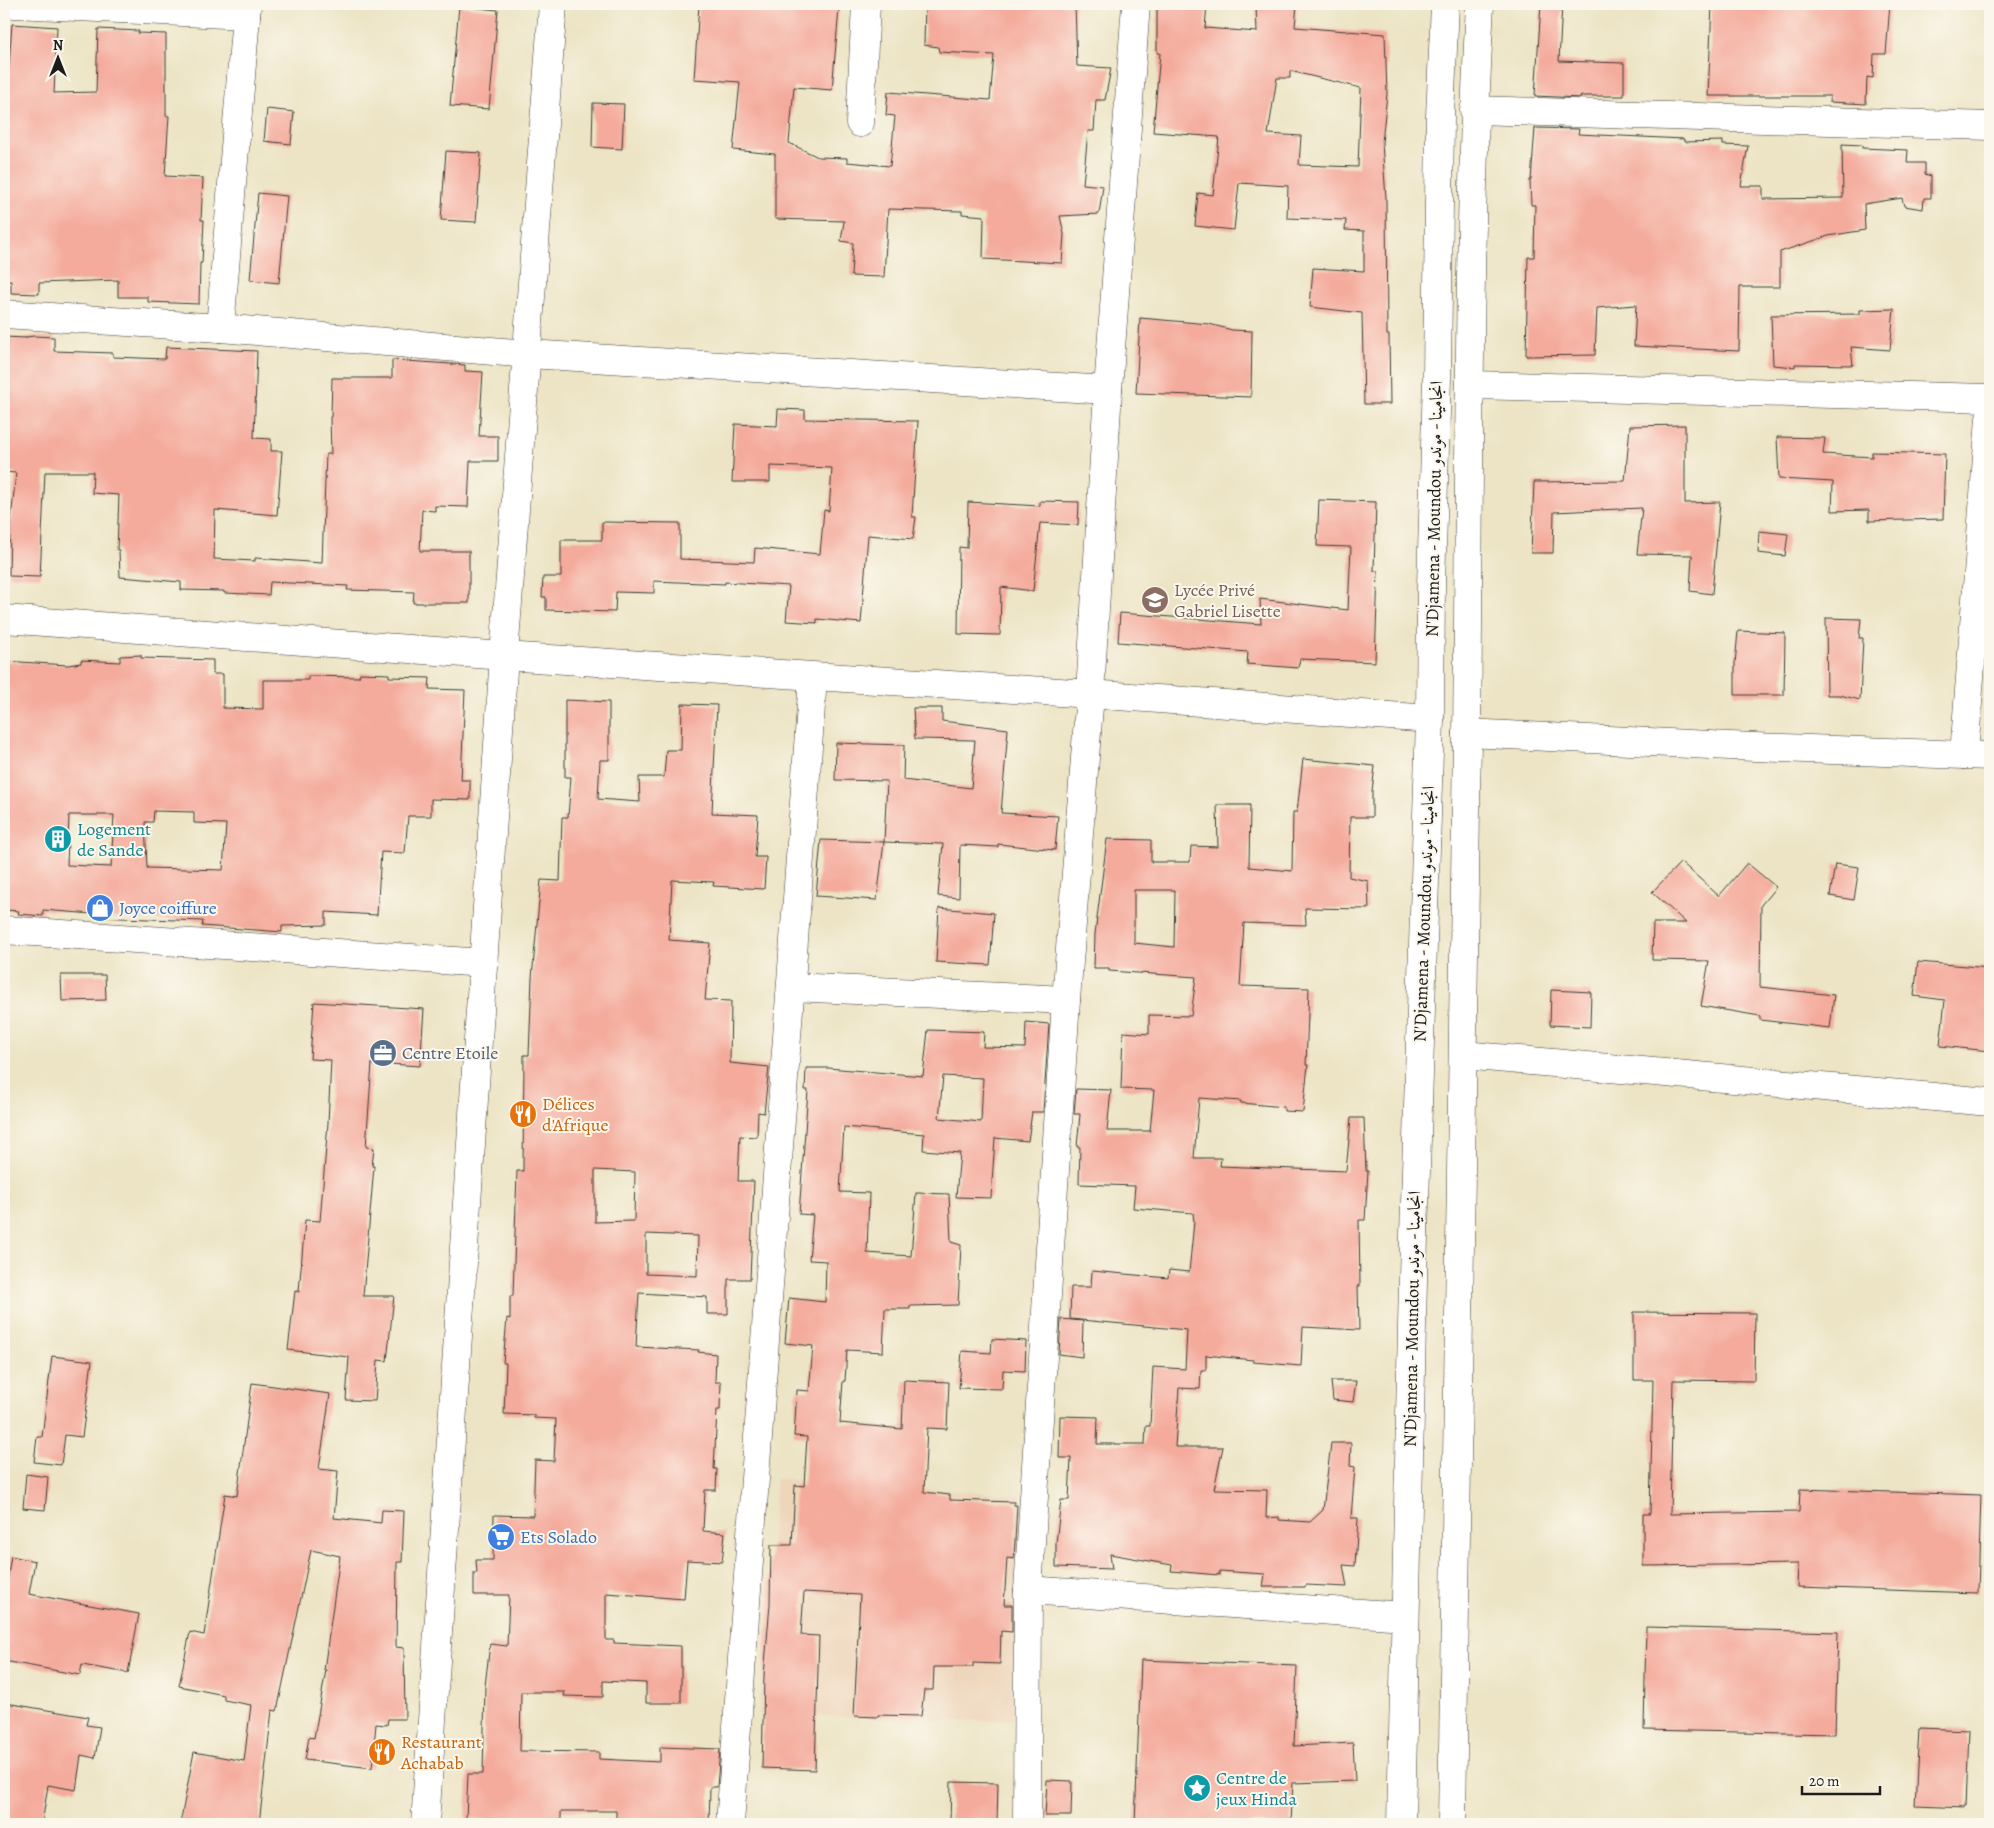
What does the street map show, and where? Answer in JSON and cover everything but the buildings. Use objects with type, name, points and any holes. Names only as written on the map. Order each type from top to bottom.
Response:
[{"type":"street","points":[[14,4],[247,10],[220,328]]},
{"type":"street","points":[[425,1824],[504,656],[553,4]]},
{"type":"street","points":[[860,123],[866,4]]},
{"type":"street","points":[[1027,1824],[1028,1590],[1066,1000],[1090,694],[1108,390],[1136,4]]},
{"type":"street","name":"N'Djamena - Moundou انجامينا - موندو","points":[[1401,1824],[1414,1235],[1430,719],[1440,116],[1445,4]]},
{"type":"street","name":"N'Djamena - Moundou انجامينا - موندو","points":[[1452,1824],[1474,110],[1480,4]]},
{"type":"street","points":[[1474,110],[1990,126]]},
{"type":"street","points":[[4,314],[220,328],[528,354],[1108,390]]},
{"type":"street","points":[[1470,385],[1990,398]]},
{"type":"street","points":[[1964,755],[1990,418]]},
{"type":"street","points":[[4,619],[813,678],[1090,694],[1430,719]]},
{"type":"street","points":[[730,1824],[813,678]]},
{"type":"street","points":[[1467,734],[1990,756]]},
{"type":"street","points":[[4,930],[484,962]]},
{"type":"street","points":[[792,987],[1066,1000]]},
{"type":"street","points":[[1463,1054],[1990,1102]]},
{"type":"street","points":[[1028,1590],[1405,1616]]},
{"type":"shaded area","points":[[776,1479],[1021,1495],[1013,1720],[927,1721],[759,1713]]},
{"type":"place","name":"Lycée Privé Gabriel Lisette","points":[[1155,600]]},
{"type":"place","name":"Logement de Sande","points":[[58,839]]},
{"type":"place","name":"Joyce coiffure","points":[[100,908]]},
{"type":"place","name":"Centre Etoile","points":[[383,1053]]},
{"type":"place","name":"Délices d'Afrique","points":[[523,1114]]},
{"type":"place","name":"Ets Solado","points":[[501,1537]]},
{"type":"place","name":"Restaurant Achabab","points":[[382,1752]]},
{"type":"place","name":"Centre de jeux Hinda","points":[[1197,1788]]}]
